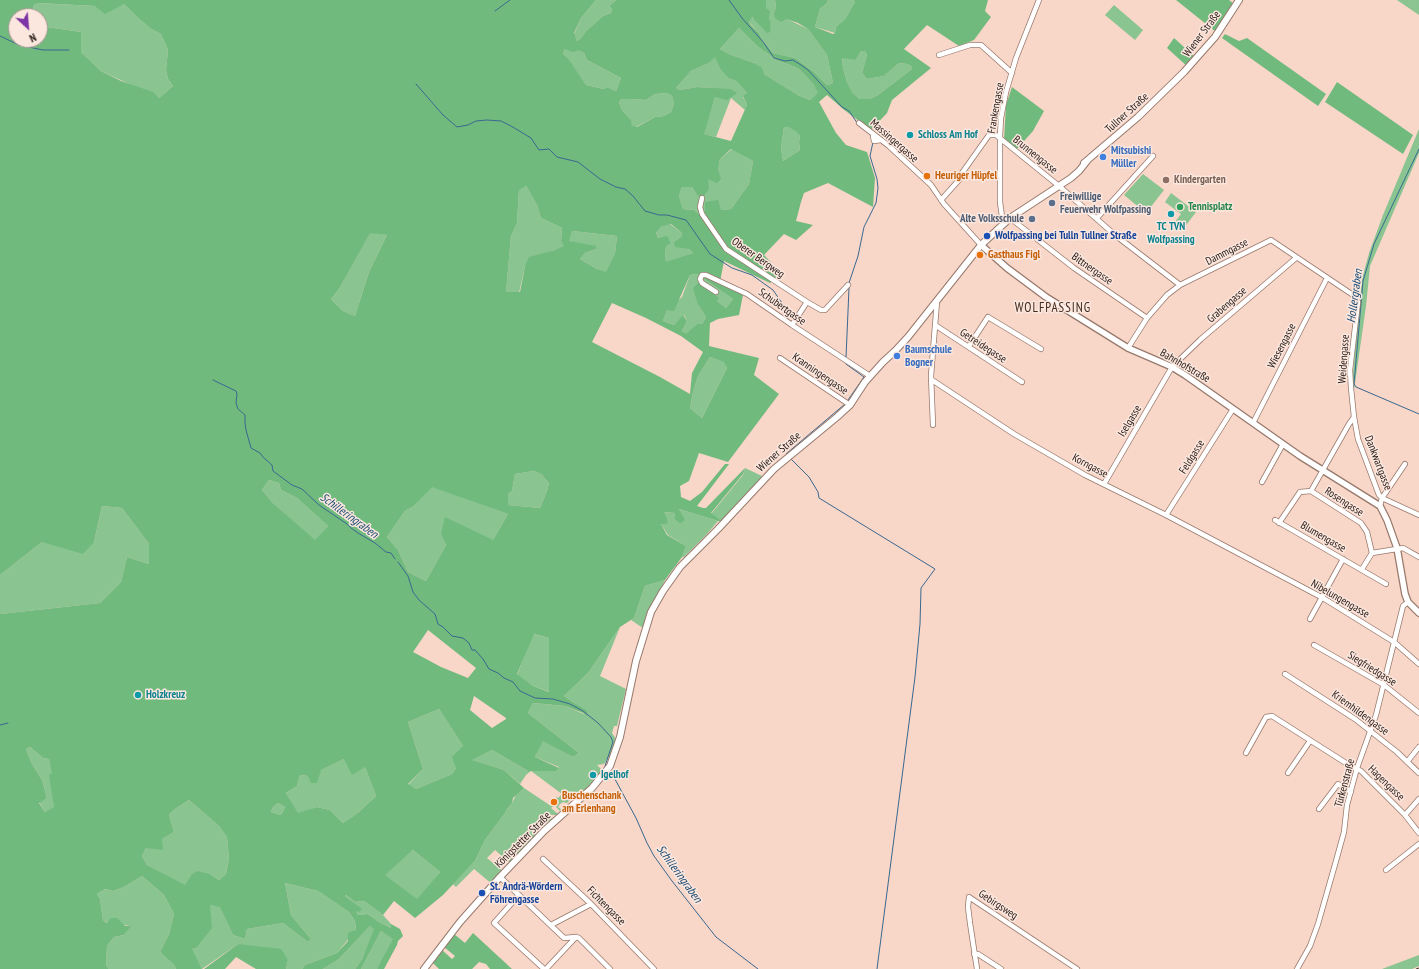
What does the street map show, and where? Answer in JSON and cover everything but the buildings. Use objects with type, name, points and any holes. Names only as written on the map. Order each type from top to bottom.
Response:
[{"type":"main road","name":"Wiener Straße","points":[[1179,78],[1215,36],[1239,0]]},
{"type":"main road","name":"Tullner Straße","points":[[981,244],[1010,218],[1059,186],[1069,175],[1138,118],[1179,78]]},
{"type":"main road","name":"Wiener Straße","points":[[628,696],[636,661],[651,612],[663,590],[682,563],[718,529],[767,476],[837,417],[870,376],[908,337],[981,244]]},
{"type":"main road","name":"Königstetter Straße","points":[[424,969],[460,922],[500,877],[540,835],[578,801],[605,773],[610,766],[617,748],[628,696]]},
{"type":"street","name":"Frankengasse","points":[[1003,224],[1000,202],[1000,138],[1005,99],[1026,31],[1039,0]]},
{"type":"street","points":[[939,55],[970,45],[981,45],[1012,73]]},
{"type":"street","name":"Massingergasse","points":[[859,123],[881,140],[931,185],[941,200],[981,244]]},
{"type":"street","points":[[941,200],[959,180],[962,173],[989,135],[996,135],[1000,138]]},
{"type":"street","name":"Brunnengasse","points":[[1000,138],[1097,218],[1115,235],[1180,285]]},
{"type":"street","points":[[1097,218],[1153,156]]},
{"type":"street","name":"Oberer Bergweg","points":[[702,198],[700,207],[702,214],[726,249],[807,302],[821,310],[825,310],[848,285]]},
{"type":"street","name":"Bittnergasse","points":[[1010,218],[1074,268],[1147,318]]},
{"type":"street","name":"Dammgasse","points":[[1128,348],[1147,318],[1167,295],[1180,285],[1270,240],[1349,292]]},
{"type":"street","name":"Bahnhofstraße","points":[[981,244],[1007,268],[1046,297],[1128,348],[1172,367],[1283,444],[1380,506]]},
{"type":"street","name":"Grabengasse","points":[[1172,367],[1200,339],[1296,258]]},
{"type":"street","name":"Schubertgasse","points":[[716,292],[702,283],[700,280],[702,275],[706,275],[748,294],[844,360],[870,376]]},
{"type":"street","name":"Wiesengasse","points":[[1253,423],[1327,278]]},
{"type":"street","name":"Weidengasse","points":[[1349,292],[1356,297],[1358,302],[1350,370],[1350,388],[1354,417]]},
{"type":"street","points":[[934,425],[932,380],[937,300]]},
{"type":"street","points":[[793,324],[807,302]]},
{"type":"street","points":[[969,346],[988,318],[1041,349]]},
{"type":"street","name":"Getreidegasse","points":[[935,325],[1022,382]]},
{"type":"street","name":"Kranningengasse","points":[[780,358],[847,404]]},
{"type":"street","name":"Iselgasse","points":[[1104,484],[1172,367]]},
{"type":"street","name":"Korngasse","points":[[932,380],[1014,434],[1085,475],[1166,515],[1246,558]]},
{"type":"street","name":"Feldgasse","points":[[1166,515],[1233,409]]},
{"type":"street","points":[[1311,491],[1354,417]]},
{"type":"street","name":"Dankwartgasse","points":[[1354,417],[1358,439],[1379,495],[1382,498],[1419,515]]},
{"type":"street","points":[[1262,482],[1283,444]]},
{"type":"street","points":[[1405,464],[1382,498],[1380,506],[1387,520],[1397,548],[1405,594],[1408,602],[1419,613]]},
{"type":"street","name":"Rosengasse","points":[[1277,522],[1300,492],[1311,491],[1361,523],[1367,532],[1372,553]]},
{"type":"street","name":"Blumengasse","points":[[1277,522],[1386,584]]},
{"type":"street","points":[[1362,569],[1372,553],[1403,548],[1419,557]]},
{"type":"street","name":"Nibelungengasse","points":[[1246,558],[1323,598],[1394,642],[1419,664]]},
{"type":"street","points":[[1310,619],[1344,559]]},
{"type":"street","name":"Türkenstraße","points":[[1297,969],[1310,946],[1318,924],[1344,832],[1347,805],[1357,768],[1384,685],[1403,606],[1408,602]]},
{"type":"street","name":"Siegfriedgasse","points":[[1314,645],[1384,685],[1419,713]]},
{"type":"street","name":"Kriemhildengasse","points":[[1286,674],[1336,706],[1370,731],[1419,772]]},
{"type":"street","name":"Hagengasse","points":[[1246,753],[1266,717],[1272,716],[1349,765],[1361,770],[1405,814],[1419,833]]},
{"type":"street","points":[[1288,773],[1310,741]]},
{"type":"street","points":[[1407,762],[1419,747]]},
{"type":"street","points":[[1319,809],[1338,784],[1351,792]]},
{"type":"street","points":[[1405,814],[1419,799]]},
{"type":"street","points":[[1386,870],[1419,844]]},
{"type":"street","name":"Fichtengasse","points":[[543,859],[591,904],[654,969]]},
{"type":"street","points":[[500,877],[564,938],[579,938],[610,969]]},
{"type":"street","points":[[519,895],[494,923],[548,968],[576,937]]},
{"type":"street","name":"Gebirgsweg","points":[[977,969],[968,907],[969,897],[1077,969]]},
{"type":"street","points":[[551,925],[591,904]]},
{"type":"street","points":[[974,954],[978,954],[1001,969]]},
{"type":"green space","points":[[0,0],[596,0],[581,18],[574,33],[577,41],[603,16],[611,13],[612,9],[609,6],[616,0],[766,0],[766,8],[770,11],[770,32],[767,33],[752,17],[749,22],[751,25],[759,33],[763,41],[773,53],[795,58],[814,72],[827,85],[833,83],[827,55],[808,29],[798,23],[786,19],[781,22],[775,18],[775,0],[828,0],[827,3],[820,9],[815,27],[833,34],[835,33],[836,27],[845,19],[855,2],[853,0],[988,0],[985,11],[991,17],[974,40],[959,46],[927,25],[904,49],[931,68],[892,100],[887,113],[871,130],[827,95],[819,102],[836,133],[846,145],[867,152],[875,178],[873,207],[828,183],[804,193],[796,221],[813,225],[796,240],[784,234],[764,255],[782,274],[770,283],[724,261],[720,282],[743,295],[739,315],[718,319],[710,323],[709,346],[759,358],[754,375],[779,394],[728,462],[699,453],[689,481],[680,486],[681,497],[690,501],[702,492],[725,464],[729,464],[697,506],[706,508],[745,468],[743,474],[711,513],[722,521],[679,509],[685,520],[680,524],[674,519],[675,513],[664,512],[668,522],[666,524],[661,524],[667,535],[686,546],[682,557],[665,580],[645,586],[634,618],[620,627],[588,673],[564,696],[587,711],[587,716],[565,706],[533,703],[528,713],[579,753],[573,757],[543,741],[535,757],[559,768],[556,771],[528,771],[492,750],[472,760],[504,770],[524,788],[513,798],[512,803],[485,840],[475,861],[443,895],[415,918],[394,901],[383,915],[364,901],[355,902],[346,895],[345,896],[362,909],[359,912],[356,911],[358,915],[368,914],[391,928],[391,924],[400,929],[403,936],[398,941],[384,969],[377,969],[393,939],[381,931],[361,969],[355,969],[362,959],[374,929],[370,926],[339,959],[323,969],[302,969],[305,965],[337,953],[348,941],[348,933],[356,930],[355,921],[349,912],[318,891],[285,883],[291,915],[311,939],[308,942],[283,923],[247,929],[245,939],[233,935],[220,907],[210,905],[212,928],[196,948],[192,949],[202,969],[176,969],[174,965],[160,952],[169,934],[174,914],[164,895],[142,876],[124,887],[113,891],[105,889],[97,894],[100,899],[103,920],[107,923],[111,918],[117,918],[125,926],[131,926],[124,935],[114,937],[107,946],[106,965],[109,969],[0,969],[0,614],[100,603],[121,582],[127,557],[149,564],[149,544],[122,508],[102,506],[94,542],[83,554],[42,542],[0,575]],"holes":[[[38,3],[95,6],[105,14],[124,4],[151,29],[161,34],[168,50],[166,70],[168,79],[173,86],[159,98],[153,92],[121,81],[101,71],[81,52],[81,32],[48,27],[48,48],[8,48],[8,8],[33,8],[34,5]],[[739,28],[757,46],[778,61],[799,69],[814,85],[818,93],[810,100],[798,95],[764,74],[762,68],[754,63],[720,49]],[[565,49],[573,52],[579,50],[584,53],[587,60],[621,78],[616,91],[607,87],[604,89],[586,85],[569,60],[563,54]],[[861,51],[865,51],[867,55],[862,73],[867,79],[884,76],[899,63],[907,64],[911,66],[912,69],[878,95],[870,99],[860,99],[853,93],[847,82],[842,58],[856,60]],[[715,57],[720,69],[728,78],[736,81],[747,93],[743,96],[747,105],[731,141],[704,134],[715,97],[727,100],[737,93],[730,89],[697,87],[680,90],[676,88],[691,71],[709,63]],[[667,93],[672,96],[674,104],[671,112],[664,116],[655,117],[637,127],[631,125],[632,121],[622,110],[619,102],[622,99],[646,100],[655,94]],[[784,127],[788,127],[796,131],[800,136],[800,150],[783,161],[781,148]],[[731,149],[753,161],[749,184],[731,209],[721,210],[718,200],[705,202],[705,212],[700,215],[694,210],[683,209],[679,196],[682,187],[692,187],[697,195],[703,197],[709,189],[708,179],[717,183],[721,179],[718,170],[720,159]],[[526,186],[537,205],[541,218],[562,228],[561,241],[564,246],[529,257],[525,266],[520,292],[506,292],[511,236],[517,223],[519,190]],[[671,224],[682,233],[682,236],[674,242],[675,247],[689,249],[693,253],[666,262],[665,251],[670,242],[668,237],[664,236],[658,238],[656,233],[661,227]],[[572,231],[617,236],[615,253],[606,272],[597,269],[580,259],[585,253],[596,249],[596,246],[569,241]],[[370,233],[387,235],[369,272],[355,316],[343,311],[331,299],[339,289]],[[697,274],[733,299],[726,308],[717,301],[719,298],[698,283],[693,288],[698,305],[706,317],[702,324],[698,323],[686,334],[682,331],[687,321],[683,315],[674,325],[663,321],[667,310],[674,311],[690,275]],[[612,303],[681,336],[703,352],[692,373],[690,394],[592,342]],[[710,357],[724,362],[727,368],[702,418],[690,408],[698,376]],[[534,471],[541,474],[549,483],[540,508],[508,505],[508,494],[512,491],[515,474]],[[269,480],[279,483],[281,490],[297,498],[328,526],[315,540],[273,503],[262,490]],[[432,487],[508,514],[493,540],[445,517],[441,534],[446,545],[426,581],[408,572],[398,550],[387,537],[405,511],[414,506]],[[428,630],[476,668],[468,678],[441,667],[413,652]],[[534,634],[549,638],[549,692],[533,686],[517,674]],[[474,696],[506,719],[492,728],[470,710]],[[439,709],[463,746],[452,757],[456,768],[452,774],[416,789],[408,784],[423,769],[408,722]],[[30,747],[43,758],[49,759],[52,773],[49,775],[54,807],[45,812],[39,803],[47,798],[42,780],[32,764],[26,749]],[[344,759],[352,775],[365,767],[376,796],[359,812],[343,823],[330,810],[317,807],[298,813],[286,793],[297,786],[300,775],[308,776],[311,783],[317,783],[321,770]],[[189,800],[219,826],[227,837],[229,859],[226,874],[219,880],[210,874],[197,871],[191,875],[185,885],[147,865],[142,856],[146,848],[163,850],[162,839],[174,832],[169,815]],[[278,803],[285,807],[280,815],[271,812],[273,807]],[[413,850],[440,872],[417,899],[385,875]]]},
{"type":"green space","points":[[596,0],[616,0],[609,6],[612,9],[611,13],[603,16],[577,41],[574,34],[581,18]]},
{"type":"green space","points":[[766,0],[775,0],[776,7],[774,13],[808,29],[827,55],[833,83],[827,85],[814,72],[795,58],[773,53],[763,41],[759,33],[749,22],[751,17],[770,26],[771,20],[769,19],[766,8]]},
{"type":"green space","points":[[828,0],[853,0],[855,2],[845,19],[836,27],[835,33],[815,27],[820,9],[827,3]]},
{"type":"green space","points":[[1176,0],[1229,0],[1234,4],[1216,32]]},
{"type":"green space","points":[[1397,0],[1419,0],[1419,15]]},
{"type":"green space","points":[[38,3],[95,6],[124,4],[151,29],[161,34],[168,50],[166,70],[168,79],[173,86],[159,98],[101,71],[81,52],[81,32],[48,27],[48,8],[33,8],[34,5]]},
{"type":"green space","points":[[1114,5],[1143,30],[1135,40],[1105,15]]},
{"type":"green space","points":[[739,28],[757,46],[778,61],[799,69],[814,85],[819,93],[810,100],[798,95],[764,74],[754,63],[720,49]]},
{"type":"green space","points":[[1225,34],[1239,41],[1247,38],[1326,94],[1318,106],[1222,38]]},
{"type":"green space","points":[[1174,38],[1195,57],[1188,67],[1167,48]]},
{"type":"green space","points":[[565,49],[579,49],[584,53],[587,60],[621,78],[616,91],[607,87],[604,89],[586,85],[563,54]]},
{"type":"green space","points":[[865,50],[867,55],[862,73],[867,79],[884,76],[899,63],[907,64],[911,66],[912,69],[878,95],[870,99],[860,99],[853,93],[847,82],[842,57],[856,60],[861,51]]},
{"type":"green space","points":[[715,56],[720,69],[728,78],[736,81],[747,93],[743,97],[747,105],[745,110],[731,98],[716,137],[703,134],[715,97],[712,88],[697,87],[680,90],[676,88],[691,71],[709,63]]},
{"type":"green space","points":[[1337,82],[1413,135],[1403,154],[1325,102]]},
{"type":"green space","points":[[1012,87],[1044,111],[1033,131],[1017,149],[1004,140],[1006,105]]},
{"type":"green space","points":[[667,93],[672,96],[674,104],[671,112],[664,116],[655,117],[636,127],[630,125],[632,121],[622,110],[619,102],[622,99],[646,100],[655,94]]},
{"type":"green space","points":[[784,127],[796,130],[800,136],[800,150],[783,161],[781,148]]},
{"type":"green space","points":[[1419,129],[1419,153],[1370,266],[1354,390],[1352,384],[1362,279],[1369,253],[1383,215]]},
{"type":"green space","points":[[732,149],[753,161],[749,184],[731,209],[705,212],[700,215],[694,210],[683,209],[679,196],[682,187],[692,187],[697,195],[708,186],[708,178],[718,170],[720,159]]},
{"type":"green space","points":[[1143,174],[1164,190],[1146,213],[1124,195]]},
{"type":"green space","points":[[526,186],[537,205],[541,218],[562,228],[561,241],[565,246],[552,251],[525,266],[519,293],[506,292],[511,236],[517,223],[519,189]]},
{"type":"green space","name":"Tennisplatz","points":[[1171,193],[1196,212],[1184,228],[1175,222],[1181,214],[1165,202]]},
{"type":"green space","points":[[670,224],[682,233],[682,236],[674,242],[689,249],[693,253],[666,263],[665,251],[667,245],[664,236],[658,238],[656,233],[661,227]]},
{"type":"green space","points":[[572,231],[617,236],[615,253],[606,273],[580,259],[585,253],[596,249],[568,241]]},
{"type":"green space","points":[[370,232],[387,235],[369,272],[355,316],[343,311],[331,299],[339,289]]},
{"type":"green space","points":[[697,274],[733,299],[726,308],[717,301],[719,298],[698,305],[706,317],[702,324],[698,323],[686,335],[682,331],[687,321],[684,315],[674,325],[663,321],[667,310],[682,297],[690,275]]},
{"type":"green space","points":[[710,357],[725,362],[727,368],[702,418],[690,408],[698,376]]},
{"type":"green space","points":[[745,468],[762,476],[761,480],[722,521],[711,514],[743,475]]},
{"type":"green space","points":[[534,471],[541,474],[549,483],[540,508],[508,505],[508,494],[512,491],[515,474]]},
{"type":"green space","points":[[269,480],[279,483],[281,490],[297,498],[328,526],[315,541],[273,503],[262,490]]},
{"type":"green space","points":[[432,486],[508,514],[493,540],[441,533],[446,545],[426,581],[408,572],[398,550],[387,537],[405,511],[414,506]]},
{"type":"green space","points":[[102,506],[122,508],[149,544],[149,564],[127,557],[121,582],[100,603],[0,614],[0,575],[42,542],[94,542]]},
{"type":"green space","points":[[679,509],[718,521],[684,557],[682,557],[686,546],[668,535],[661,524],[666,524],[663,512],[675,513],[674,519],[680,524],[684,520]]},
{"type":"green space","points":[[665,580],[643,628],[631,620],[634,618],[645,586]]},
{"type":"green space","points":[[620,627],[600,676],[626,689],[617,726],[614,726],[612,733],[616,739],[614,750],[604,764],[597,765],[603,771],[598,778],[576,798],[565,789],[564,791],[568,794],[567,796],[570,800],[567,803],[563,802],[560,804],[558,807],[561,809],[560,811],[556,807],[558,804],[557,803],[551,808],[558,814],[550,815],[549,818],[554,818],[543,828],[540,825],[533,830],[537,834],[510,863],[495,850],[487,858],[503,871],[492,884],[474,869],[456,887],[453,884],[475,861],[485,840],[512,803],[516,795],[524,788],[551,806],[557,801],[554,799],[556,797],[558,798],[562,794],[531,771],[556,771],[559,767],[535,757],[543,740],[573,757],[579,753],[528,713],[533,703],[565,706],[586,715],[575,703],[564,696],[588,673]]},
{"type":"green space","points":[[533,634],[549,638],[550,692],[533,686],[517,675]]},
{"type":"green space","points":[[439,709],[463,746],[456,768],[452,774],[416,789],[408,785],[423,769],[408,722]]},
{"type":"green space","points":[[30,747],[43,758],[49,759],[53,773],[54,808],[45,812],[39,802],[47,798],[42,780],[32,764],[26,749]]},
{"type":"green space","points":[[492,750],[528,771],[531,771],[526,775],[520,784],[504,770],[471,760]]},
{"type":"green space","points":[[344,759],[365,767],[376,796],[359,812],[343,823],[330,810],[317,807],[298,814],[286,793],[297,786],[300,775],[308,776]]},
{"type":"green space","points":[[189,800],[219,826],[227,837],[229,859],[226,874],[219,880],[210,874],[191,875],[185,886],[147,865],[142,856],[146,848],[174,832],[169,815]]},
{"type":"green space","points":[[278,803],[285,807],[280,815],[271,812],[273,807]]},
{"type":"green space","points":[[413,850],[440,872],[417,900],[384,875]]},
{"type":"green space","points":[[142,876],[164,895],[174,914],[169,934],[160,952],[174,965],[176,969],[109,969],[106,965],[107,946],[114,937],[124,935],[130,926],[108,923],[103,920],[100,899],[97,894],[105,889],[113,891],[124,887]]},
{"type":"green space","points":[[285,883],[318,891],[349,912],[355,921],[356,930],[337,953],[305,965],[302,969],[286,969],[288,960],[238,944],[202,969],[191,949],[196,948],[209,905],[220,906],[233,935],[245,939],[247,929],[283,923],[308,942],[311,939],[291,915]]},
{"type":"green space","points":[[346,895],[355,902],[364,901],[383,915],[391,924],[391,928],[368,914],[358,915],[356,911],[361,909],[345,896]]},
{"type":"green space","points":[[370,926],[375,928],[362,959],[355,969],[323,969],[339,959]]},
{"type":"green space","points":[[381,931],[394,939],[381,965],[377,969],[361,969]]},
{"type":"green space","points":[[473,933],[512,969],[490,969],[486,964],[479,962],[472,969],[439,969],[432,962],[442,950],[452,959],[455,956],[444,947],[454,934],[465,943]]},
{"type":"green space","points":[[238,944],[281,949],[288,960],[286,969],[256,969],[236,957],[225,969],[204,969]]},
{"type":"green space","points":[[1419,955],[1419,966],[1412,969],[1382,969]]},
{"type":"waterway","points":[[495,11],[510,0]]},
{"type":"waterway","points":[[729,0],[742,18],[764,43],[774,58],[785,61],[793,60],[808,70],[842,107],[849,111],[860,127]]},
{"type":"waterway","points":[[0,36],[19,45],[43,50],[69,50]]},
{"type":"waterway","points":[[416,84],[443,115],[457,127],[468,125],[476,121],[501,121],[531,138],[539,150],[549,149],[557,157],[578,162],[600,179],[616,187],[625,189],[633,196],[645,211],[686,220],[710,254],[732,268],[752,275],[773,290],[782,303],[784,313],[788,319]]},
{"type":"waterway","points":[[849,283],[858,256],[864,227],[876,203],[878,188],[877,179],[870,156],[873,142]]},
{"type":"waterway","name":"Hollergraben","points":[[1419,149],[1374,244],[1363,281],[1354,384],[1356,387],[1419,414]]},
{"type":"waterway","points":[[846,358],[849,288]]},
{"type":"waterway","points":[[846,362],[846,364],[864,377],[848,400]]},
{"type":"waterway","name":"Schilleringraben","points":[[213,380],[236,391],[236,403],[238,409],[245,415],[246,430],[251,448],[260,453],[272,465],[273,471],[292,485],[302,489],[319,505],[358,533],[375,543],[386,552],[391,553],[395,559]]},
{"type":"waterway","points":[[787,455],[786,454],[845,404]]},
{"type":"waterway","points":[[791,459],[809,477],[818,492],[819,498],[935,569],[921,588],[920,624],[915,677],[877,969]]},
{"type":"waterway","name":"Schilleringraben","points":[[398,562],[408,576],[413,592],[419,600],[435,614],[438,624],[452,636],[463,638],[469,643],[472,650],[475,650],[489,669],[513,682],[520,691],[535,698],[553,699],[570,704],[583,711],[598,723],[611,737],[613,742],[605,766]]},
{"type":"waterway","points":[[0,725],[8,723]]},
{"type":"waterway","name":"Schilleringraben","points":[[610,770],[636,818],[654,856],[672,881],[716,937],[758,969]]},
{"type":"place","name":"Schloss Am Hof","points":[[910,135]]},
{"type":"place","name":"Mitsubishi Müller","points":[[1103,157]]},
{"type":"place","name":"Heuriger Hüpfel","points":[[927,176]]},
{"type":"place","name":"Kindergarten","points":[[1166,180]]},
{"type":"place","name":"Freiwillige Feuerwehr Wolfpassing","points":[[1052,203]]},
{"type":"place","name":"Tennisplatz","points":[[1180,207]]},
{"type":"place","name":"TC TVN Wolfpassing","points":[[1171,214]]},
{"type":"place","name":"Alte Volksschule","points":[[1032,219]]},
{"type":"place","name":"Wolfpassing bei Tulln Tullner Straße","points":[[987,236]]},
{"type":"place","name":"Gasthaus Figl","points":[[980,255]]},
{"type":"place","name":"Baumschule Bogner","points":[[897,356]]},
{"type":"place","name":"Holzkreuz","points":[[138,695]]},
{"type":"place","name":"Igelhof","points":[[593,775]]},
{"type":"place","name":"Buschenschank am Erlenhang","points":[[554,802]]},
{"type":"place","name":"St. Andrä-Wördern Föhrengasse","points":[[482,893]]},
{"type":"district","name":"WOLFPASSING","points":[[1053,308]]}]
